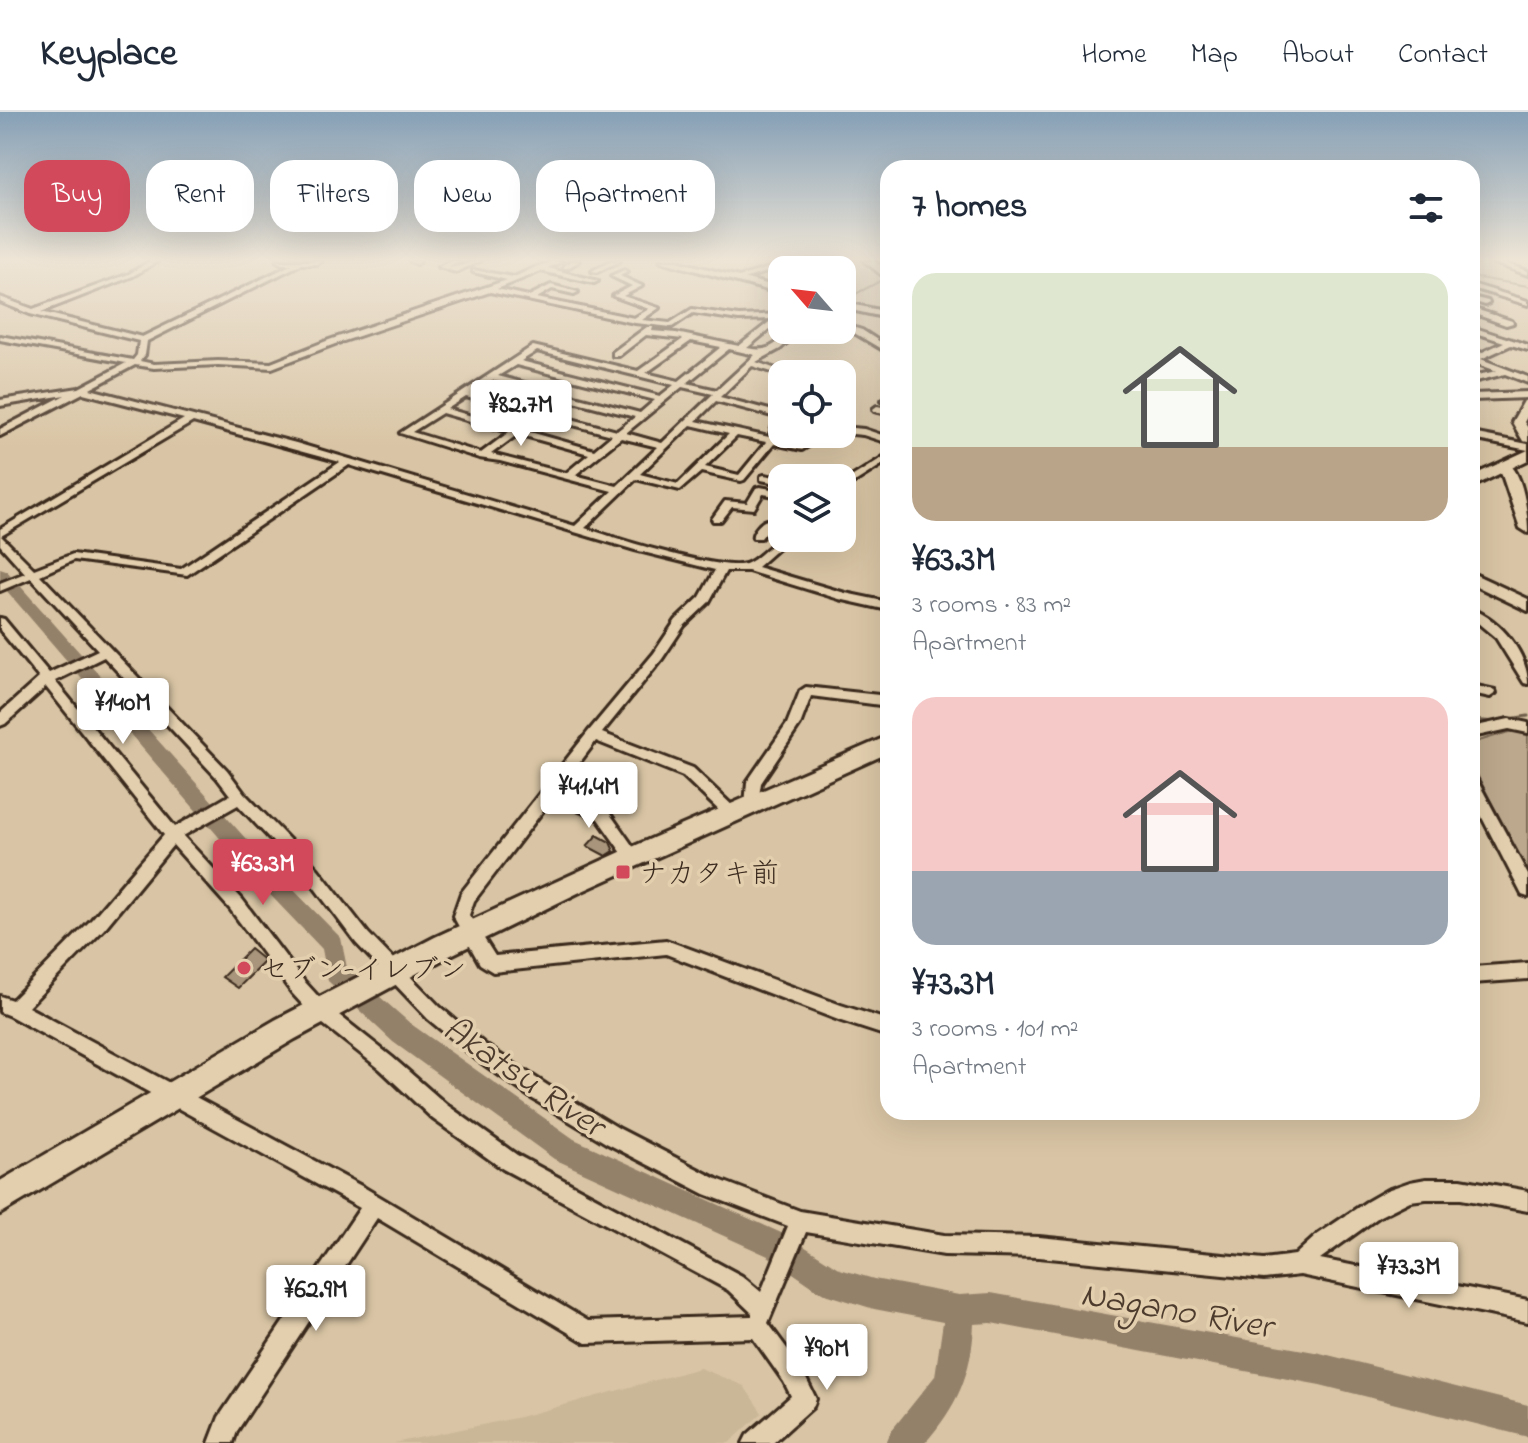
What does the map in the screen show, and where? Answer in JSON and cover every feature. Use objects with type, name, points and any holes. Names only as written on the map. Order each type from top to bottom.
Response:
[{"type":"main road","points":[[1480,478],[1528,454]]},
{"type":"main road","points":[[0,1198],[171,1095],[391,973],[470,933],[880,748]]},
{"type":"street","points":[[77,323],[143,340],[177,323]]},
{"type":"street","points":[[0,338],[165,367],[218,363],[272,366],[388,323]]},
{"type":"street","points":[[650,323],[675,323]]},
{"type":"street","points":[[616,354],[657,324]]},
{"type":"street","points":[[741,349],[768,327]]},
{"type":"street","points":[[856,331],[880,346]]},
{"type":"street","points":[[1480,331],[1528,348]]},
{"type":"street","points":[[645,333],[689,338],[762,354]]},
{"type":"street","points":[[640,373],[689,338]]},
{"type":"street","points":[[0,433],[135,362],[141,355],[143,340]]},
{"type":"street","points":[[1480,357],[1511,342]]},
{"type":"street","points":[[577,530],[750,363],[781,344]]},
{"type":"street","points":[[567,477],[727,346]]},
{"type":"street","points":[[620,490],[482,456],[405,433],[536,348],[680,383],[768,410]]},
{"type":"street","points":[[514,362],[661,399]]},
{"type":"street","points":[[750,363],[768,368]]},
{"type":"street","points":[[1480,363],[1528,380]]},
{"type":"street","points":[[563,396],[606,365]]},
{"type":"street","points":[[1480,377],[1505,372]]},
{"type":"street","points":[[490,377],[641,416]]},
{"type":"street","points":[[0,403],[83,390],[293,445],[577,530],[722,568],[749,568],[880,604]]},
{"type":"street","points":[[465,394],[664,446]]},
{"type":"street","points":[[1480,397],[1528,395]]},
{"type":"street","points":[[1528,404],[1518,422],[1528,438]]},
{"type":"street","points":[[440,410],[595,453]]},
{"type":"street","points":[[482,456],[541,413]]},
{"type":"street","points":[[191,419],[0,536],[222,774],[232,800],[313,874],[391,973],[481,1052],[540,1092],[613,1136],[692,1177],[798,1225],[944,1245],[1039,1247],[1264,1269],[1300,1265],[1528,1311]]},
{"type":"street","points":[[689,422],[768,440]]},
{"type":"street","points":[[856,431],[880,437]]},
{"type":"street","points":[[635,476],[680,487],[735,433]]},
{"type":"street","points":[[1480,438],[1528,447]]},
{"type":"street","points":[[699,469],[741,478],[768,446]]},
{"type":"street","points":[[0,587],[73,557],[93,557],[183,573],[347,462]]},
{"type":"street","points":[[856,478],[880,462]]},
{"type":"street","points":[[1506,466],[1522,498],[1528,528]]},
{"type":"street","points":[[764,478],[768,479]]},
{"type":"street","points":[[717,519],[729,503],[750,507],[760,490],[768,491]]},
{"type":"street","points":[[757,536],[768,523]]},
{"type":"street","points":[[749,568],[768,552]]},
{"type":"street","points":[[722,568],[705,599],[680,623],[658,656],[593,735],[463,905],[461,916],[486,959],[505,965],[635,948],[666,947],[841,1013],[880,1023]]},
{"type":"street","points":[[1480,582],[1528,609]]},
{"type":"street","points":[[1480,588],[1528,609]]},
{"type":"street","points":[[1480,617],[1508,641],[1528,680]]},
{"type":"street","points":[[0,622],[51,677],[175,834],[236,904],[298,987],[440,1112],[510,1162],[735,1283],[761,1318],[805,1399],[755,1443]]},
{"type":"street","points":[[0,721],[51,677],[105,652]]},
{"type":"street","points":[[593,735],[688,772],[742,810],[754,782],[793,725],[806,691],[880,700]]},
{"type":"street","points":[[1480,691],[1490,693]]},
{"type":"street","points":[[1480,730],[1509,724],[1528,728]]},
{"type":"street","points":[[550,792],[603,815],[634,859]]},
{"type":"street","points":[[1480,799],[1528,890]]},
{"type":"street","points":[[232,800],[175,834],[98,924],[7,1007],[299,1162],[586,1332],[761,1318]]},
{"type":"street","points":[[1480,974],[1528,971]]},
{"type":"street","points":[[1300,1265],[1313,1248],[1363,1216],[1396,1196],[1420,1189],[1449,1188],[1528,1201]]},
{"type":"street","points":[[221,1443],[227,1425],[374,1205]]},
{"type":"street","points":[[761,1318],[798,1225]]},
{"type":"shaded area","points":[[1512,731],[1528,734],[1528,873],[1480,780],[1480,741]]},
{"type":"shaded area","points":[[700,1368],[744,1386],[762,1413],[729,1443],[394,1443],[520,1417]]},
{"type":"building","points":[[597,835],[610,842],[614,851],[606,856],[587,846]]},
{"type":"building","name":"セブン-イレブン","points":[[250,949],[265,961],[238,988],[222,977]]},
{"type":"waterway","name":"Akatsu River","points":[[0,573],[263,873],[333,945],[336,973],[402,1033],[564,1149],[778,1246],[833,1282],[874,1294],[959,1310]]},
{"type":"waterway","points":[[1503,720],[1528,716]]},
{"type":"waterway","points":[[1480,721],[1496,722]]},
{"type":"waterway","name":"Nagano River","points":[[959,1310],[991,1308],[1320,1369],[1528,1421]]},
{"type":"waterway","name":"Nagano River","points":[[903,1443],[932,1410],[949,1384],[956,1354],[959,1310]]},
{"type":"place","name":"ナカタキ前","points":[[623,872]]},
{"type":"place","name":"セブン-イレブン","points":[[244,968]]}]
